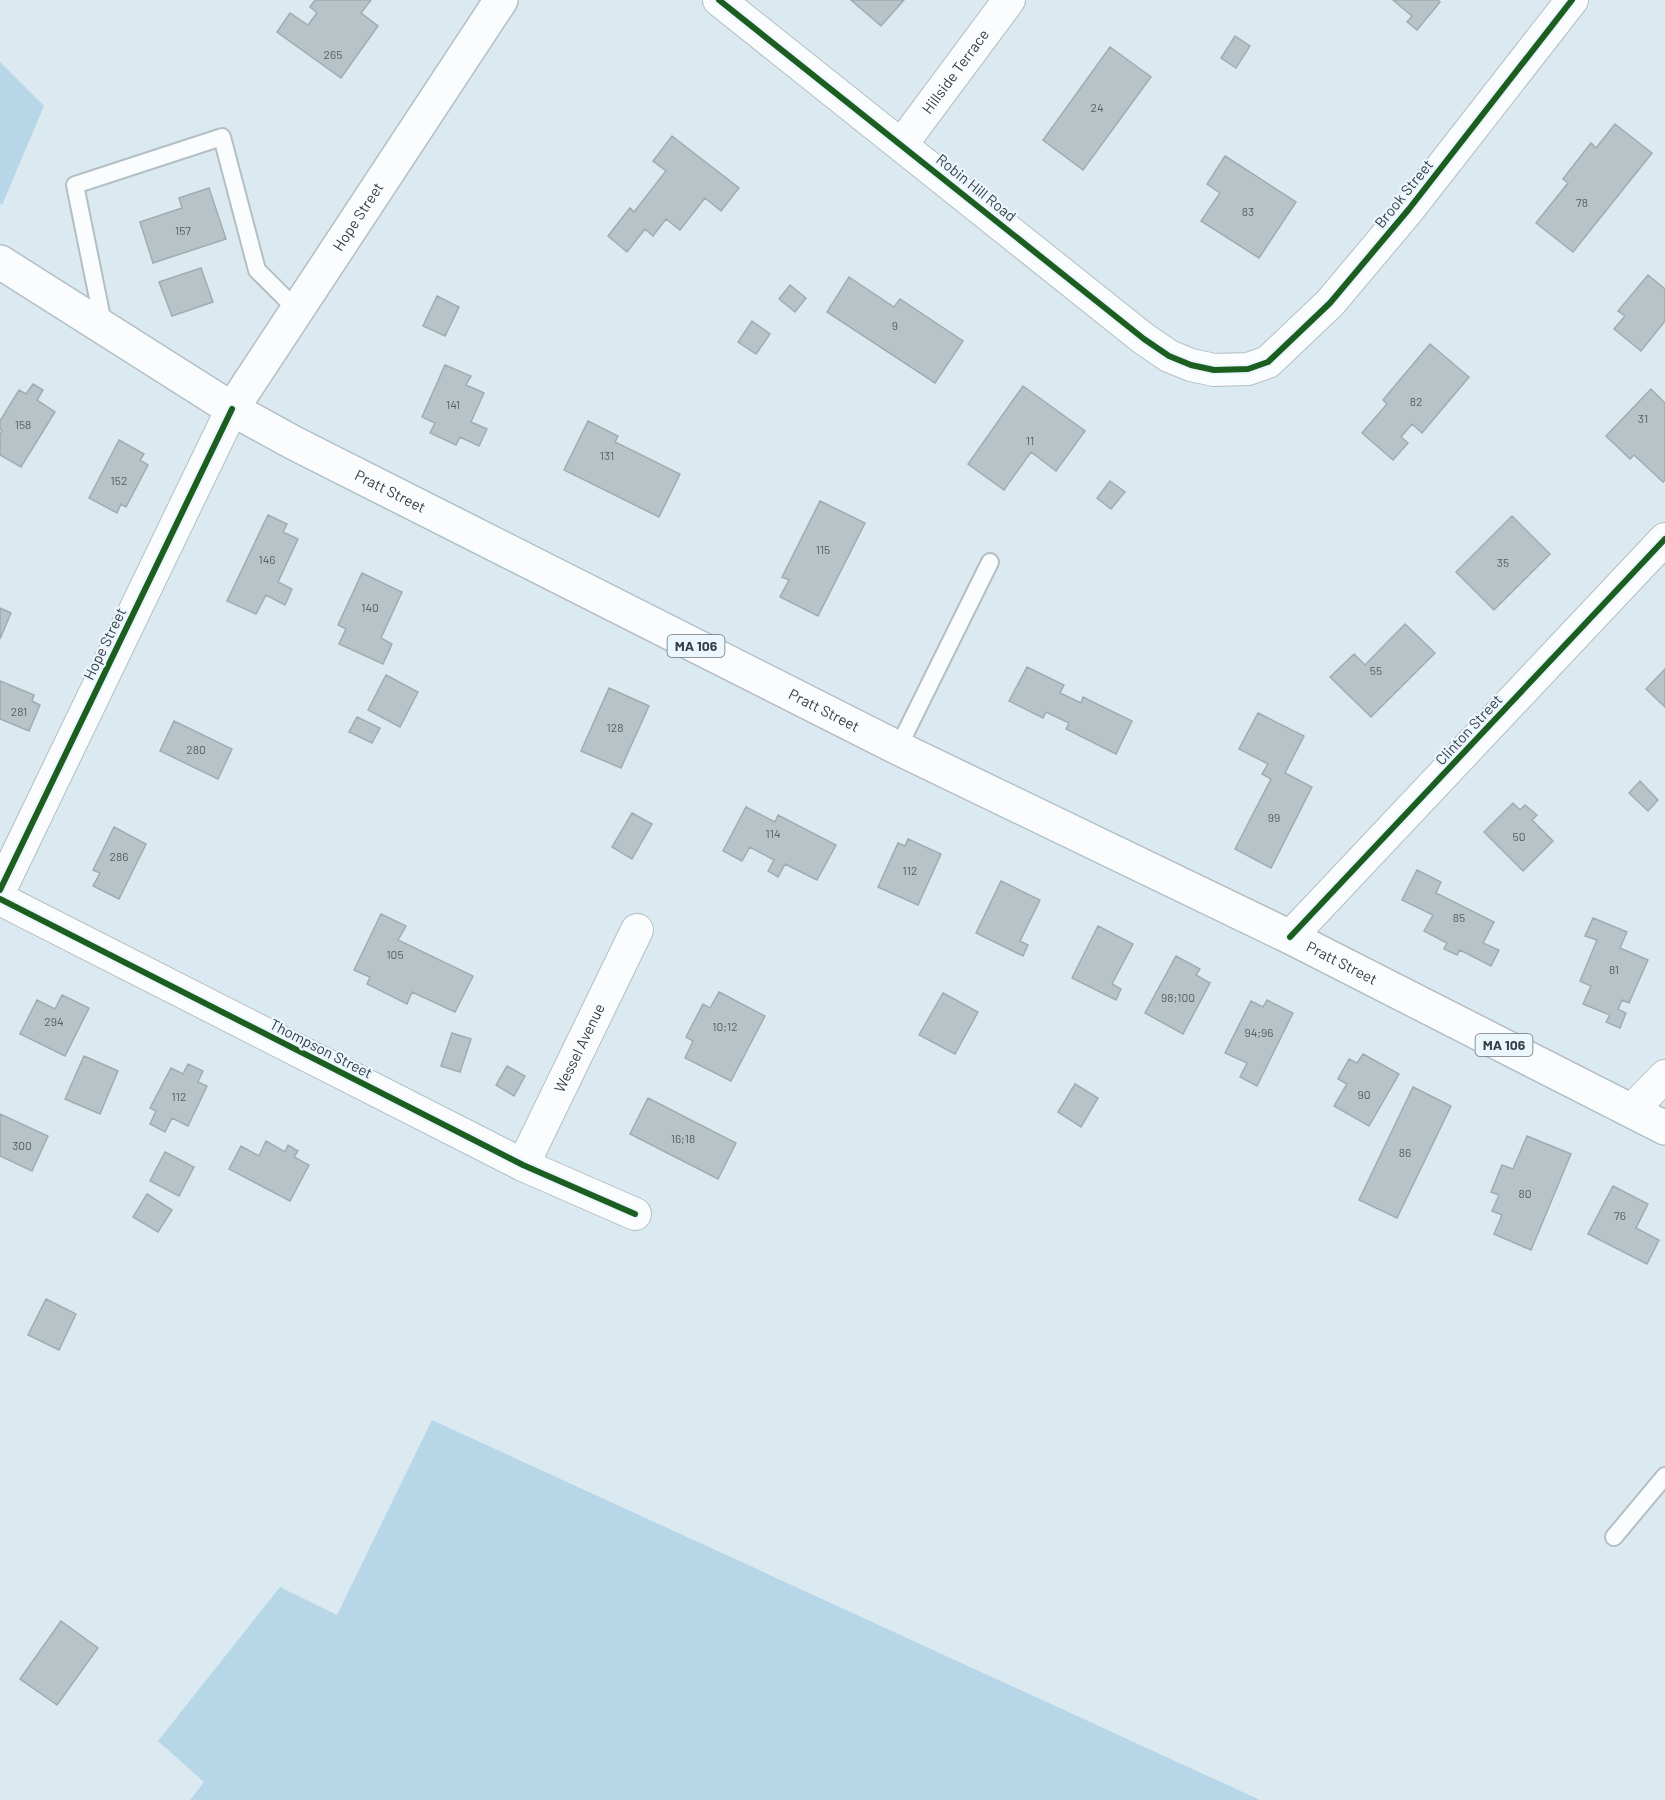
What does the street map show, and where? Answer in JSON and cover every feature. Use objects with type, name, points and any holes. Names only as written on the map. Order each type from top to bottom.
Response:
[{"type":"main road","name":"Hope Street","points":[[232,409],[501,0]]},
{"type":"main road","name":"Pratt Street","points":[[0,262],[232,409],[294,443],[898,748],[1290,937],[1665,1128]]},
{"type":"street","name":"Robin Hill Road","points":[[719,0],[1144,339],[1169,356],[1191,365],[1214,370],[1230,370]]},
{"type":"street","name":"Hillside Terrace","points":[[902,144],[1009,0]]},
{"type":"street","name":"Brook Street","points":[[1230,370],[1248,369],[1268,362],[1330,303],[1416,200],[1572,0]]},
{"type":"street","name":"Hope Street","points":[[0,890],[232,409]]},
{"type":"street","name":"Clinton Street","points":[[1290,937],[1665,539]]},
{"type":"street","name":"Thompson Street","points":[[0,899],[523,1165],[635,1214]]},
{"type":"street","name":"Wessel Avenue","points":[[523,1165],[638,930]]},
{"type":"street","points":[[1632,1110],[1665,1076]]},
{"type":"lane","points":[[105,329],[75,185],[222,137],[257,270],[297,310]]},
{"type":"lane","points":[[898,748],[990,562]]},
{"type":"lane","points":[[1614,1537],[1665,1476]]},
{"type":"shaded area","points":[[0,62],[44,106],[2,205],[0,203]]},
{"type":"shaded area","points":[[432,1420],[1260,1800],[190,1800],[204,1782],[158,1741],[280,1587],[337,1615]]},
{"type":"building","points":[[315,0],[371,0],[361,13],[378,26],[341,78],[277,32],[290,13],[308,25],[317,13],[310,7]]},
{"type":"building","points":[[851,0],[904,0],[881,26]]},
{"type":"building","points":[[1393,0],[1438,0],[1440,2],[1417,30],[1407,22],[1412,16]]},
{"type":"building","points":[[1235,36],[1250,46],[1236,68],[1221,58]]},
{"type":"building","points":[[1110,47],[1151,77],[1083,170],[1043,140]]},
{"type":"building","points":[[1615,124],[1652,153],[1573,252],[1536,223],[1568,183],[1563,179],[1591,143],[1596,148]]},
{"type":"building","points":[[672,136],[739,188],[721,211],[705,198],[680,230],[666,219],[653,236],[645,229],[627,252],[608,236],[630,208],[634,212],[666,171],[653,161]]},
{"type":"building","points":[[1225,156],[1296,202],[1259,258],[1201,221],[1220,193],[1207,184]]},
{"type":"building","points":[[209,188],[226,239],[153,263],[140,222],[182,208],[179,198]]},
{"type":"building","points":[[201,268],[213,302],[172,316],[159,282]]},
{"type":"building","points":[[1648,275],[1665,289],[1665,321],[1641,351],[1614,329],[1625,316],[1618,311]]},
{"type":"building","points":[[849,277],[894,307],[900,299],[963,341],[935,383],[827,312]]},
{"type":"building","points":[[790,285],[806,298],[795,312],[779,299]]},
{"type":"building","points":[[437,296],[459,307],[445,336],[423,326]]},
{"type":"building","points":[[752,321],[770,334],[756,354],[738,342]]},
{"type":"building","points":[[1430,344],[1469,377],[1422,433],[1412,424],[1401,437],[1408,443],[1393,460],[1362,433],[1387,404],[1383,400]]},
{"type":"building","points":[[445,365],[471,376],[466,385],[484,393],[471,422],[487,429],[479,446],[460,437],[456,445],[430,433],[435,423],[422,417]]},
{"type":"building","points":[[33,384],[43,390],[37,400],[55,412],[21,467],[0,455],[2,431],[0,421],[19,390],[26,394]]},
{"type":"building","points":[[1023,386],[1085,431],[1056,471],[1031,452],[1004,490],[968,464]]},
{"type":"building","points":[[1651,389],[1665,403],[1665,480],[1663,482],[1634,455],[1630,459],[1606,436]]},
{"type":"building","points":[[588,421],[618,436],[615,442],[680,474],[659,517],[564,470]]},
{"type":"building","points":[[119,440],[144,454],[140,460],[148,465],[126,507],[121,504],[117,513],[89,498]]},
{"type":"building","points":[[1110,481],[1125,492],[1111,509],[1097,498]]},
{"type":"building","points":[[820,501],[865,523],[818,616],[780,597],[789,580],[782,577]]},
{"type":"building","points":[[268,515],[287,524],[283,532],[298,539],[278,582],[292,589],[285,605],[266,595],[256,614],[227,601]]},
{"type":"building","points":[[1512,516],[1550,554],[1494,610],[1456,572]]},
{"type":"building","points":[[362,573],[402,592],[381,638],[392,644],[383,664],[339,644],[346,629],[338,625]]},
{"type":"building","points":[[0,608],[11,613],[0,639]]},
{"type":"building","points":[[1405,624],[1435,653],[1371,717],[1330,677],[1354,654],[1365,665]]},
{"type":"building","points":[[1027,667],[1064,685],[1060,693],[1081,703],[1083,697],[1132,721],[1116,754],[1066,729],[1069,723],[1046,712],[1043,718],[1009,701]]},
{"type":"building","points":[[1665,669],[1665,707],[1646,689]]},
{"type":"building","points":[[386,675],[418,692],[400,727],[368,710]]},
{"type":"building","points":[[0,681],[34,695],[32,701],[40,705],[29,731],[0,719]]},
{"type":"building","points":[[609,688],[649,706],[621,768],[581,751]]},
{"type":"building","points":[[1258,713],[1304,736],[1285,773],[1312,787],[1271,868],[1235,849],[1271,779],[1262,774],[1268,764],[1239,749]]},
{"type":"building","points":[[357,717],[380,728],[372,743],[349,732]]},
{"type":"building","points":[[174,721],[232,749],[218,779],[160,751]]},
{"type":"building","points":[[1640,781],[1658,800],[1648,811],[1629,793]]},
{"type":"building","points":[[1513,803],[1520,810],[1525,805],[1537,815],[1532,820],[1553,841],[1523,871],[1484,832]]},
{"type":"building","points":[[746,807],[775,822],[778,815],[836,845],[817,880],[785,864],[778,877],[768,871],[774,860],[750,847],[742,861],[723,851]]},
{"type":"building","points":[[632,813],[652,824],[632,859],[612,847]]},
{"type":"building","points":[[114,827],[146,844],[119,899],[93,886],[100,873],[93,870]]},
{"type":"building","points":[[908,839],[941,854],[918,905],[878,887],[898,843],[905,846]]},
{"type":"building","points":[[1417,870],[1441,882],[1436,893],[1494,922],[1483,943],[1499,950],[1491,966],[1460,950],[1457,955],[1444,949],[1447,943],[1424,931],[1433,915],[1402,900]]},
{"type":"building","points":[[1001,881],[1040,900],[1020,941],[1028,945],[1023,956],[976,933]]},
{"type":"building","points":[[381,914],[406,926],[398,940],[473,976],[455,1012],[412,992],[407,1004],[367,984],[370,977],[354,970]]},
{"type":"building","points":[[1593,918],[1627,932],[1620,948],[1648,960],[1629,1003],[1622,1000],[1618,1009],[1626,1013],[1620,1028],[1606,1022],[1610,1015],[1583,1004],[1591,986],[1580,981],[1597,940],[1585,936]]},
{"type":"building","points":[[1098,926],[1133,944],[1112,984],[1121,989],[1116,1000],[1072,978]]},
{"type":"building","points":[[1176,956],[1200,969],[1196,975],[1210,983],[1183,1034],[1145,1013]]},
{"type":"building","points":[[719,992],[765,1016],[731,1081],[685,1058],[693,1041],[686,1037],[703,1004],[710,1008]]},
{"type":"building","points":[[943,993],[978,1012],[955,1054],[919,1035]]},
{"type":"building","points":[[62,995],[89,1008],[65,1056],[20,1034],[37,1000],[55,1009]]},
{"type":"building","points":[[1267,1000],[1293,1013],[1257,1086],[1240,1077],[1247,1063],[1225,1053],[1251,1001],[1263,1007]]},
{"type":"building","points":[[452,1033],[471,1039],[460,1072],[441,1066]]},
{"type":"building","points":[[1363,1054],[1399,1074],[1369,1126],[1334,1106],[1347,1084],[1338,1079],[1349,1059],[1357,1063]]},
{"type":"building","points":[[84,1056],[118,1071],[100,1114],[65,1099]]},
{"type":"building","points":[[188,1064],[203,1071],[198,1082],[207,1086],[188,1126],[172,1118],[165,1132],[150,1124],[156,1111],[150,1108],[171,1068],[183,1074]]},
{"type":"building","points":[[507,1066],[525,1076],[514,1096],[496,1085]]},
{"type":"building","points":[[1075,1084],[1098,1098],[1081,1127],[1058,1112]]},
{"type":"building","points":[[1413,1087],[1451,1106],[1397,1218],[1359,1200]]},
{"type":"building","points":[[648,1098],[736,1143],[718,1179],[630,1134]]},
{"type":"building","points":[[0,1114],[48,1136],[32,1171],[0,1156]]},
{"type":"building","points":[[1527,1136],[1571,1154],[1531,1250],[1494,1234],[1502,1215],[1492,1211],[1499,1195],[1491,1192],[1502,1165],[1513,1169]]},
{"type":"building","points":[[266,1141],[285,1152],[288,1145],[298,1151],[294,1157],[309,1165],[290,1201],[229,1169],[241,1146],[259,1156]]},
{"type":"building","points":[[165,1152],[194,1167],[179,1196],[150,1181]]},
{"type":"building","points":[[1613,1186],[1648,1204],[1636,1228],[1659,1240],[1647,1264],[1588,1234]]},
{"type":"building","points":[[147,1194],[172,1210],[158,1232],[133,1217]]},
{"type":"building","points":[[46,1299],[76,1314],[59,1350],[28,1335]]},
{"type":"building","points":[[61,1621],[98,1648],[57,1705],[20,1679]]},
{"type":"cycle path","points":[[719,0],[1144,339],[1169,356],[1191,365],[1214,370],[1248,369],[1268,362],[1330,303],[1409,209],[1572,0]]},
{"type":"cycle path","points":[[0,890],[232,409]]},
{"type":"cycle path","points":[[1290,937],[1665,539]]},
{"type":"cycle path","points":[[0,899],[523,1165],[635,1214]]}]
